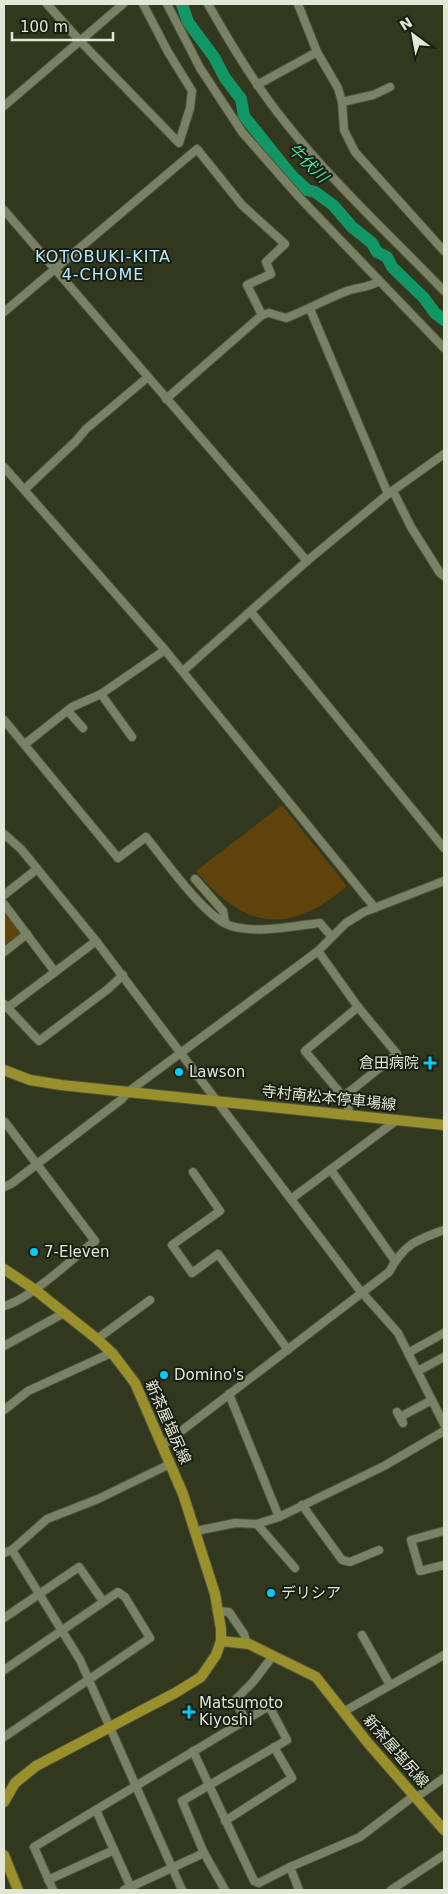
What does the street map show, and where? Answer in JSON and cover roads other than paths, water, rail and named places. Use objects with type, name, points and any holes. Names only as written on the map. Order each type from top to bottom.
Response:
[{"type":"main road","name":"寺村南松本停車場線","points":[[4,1070],[30,1080],[444,1125]]},
{"type":"main road","name":"新茶屋塩尻線","points":[[4,1269],[34,1289],[97,1339],[111,1352],[128,1374],[142,1397],[163,1445],[196,1531],[219,1611],[221,1641],[213,1662],[201,1677],[175,1693],[48,1759],[24,1775],[10,1789],[4,1802]]},
{"type":"main road","name":"新茶屋塩尻線","points":[[221,1641],[247,1644],[272,1658],[303,1669],[316,1677],[343,1712],[444,1830]]},
{"type":"main road","points":[[4,1855],[18,1890]]},
{"type":"street","points":[[47,4],[80,41],[179,143],[190,108],[192,91],[168,52],[143,4]]},
{"type":"street","points":[[4,106],[123,4]]},
{"type":"street","points":[[167,4],[200,68],[242,132],[298,196],[444,348]]},
{"type":"street","points":[[208,4],[257,85],[317,160],[444,291]]},
{"type":"street","points":[[298,4],[317,52],[327,67],[342,102],[344,130],[355,152],[444,251]]},
{"type":"street","points":[[257,85],[317,52]]},
{"type":"street","points":[[342,102],[373,95],[390,87]]},
{"type":"street","points":[[4,312],[197,150],[242,205],[285,244],[266,262],[271,274],[247,285],[262,315]]},
{"type":"street","points":[[4,210],[307,561]]},
{"type":"street","points":[[166,399],[262,315],[270,313],[286,318],[310,309],[337,295],[356,288],[369,287],[380,281]]},
{"type":"street","points":[[310,309],[390,492],[440,573],[444,576]]},
{"type":"street","points":[[25,489],[76,441],[86,429],[148,377]]},
{"type":"street","points":[[182,671],[252,612],[307,561],[390,492],[444,454]]},
{"type":"street","points":[[4,469],[25,489],[165,650],[375,908]]},
{"type":"street","points":[[252,612],[444,848]]},
{"type":"street","points":[[25,744],[68,711],[101,694],[165,650]]},
{"type":"street","points":[[101,694],[132,737]]},
{"type":"street","points":[[68,711],[83,728]]},
{"type":"street","points":[[4,720],[7,728],[25,744],[118,858],[146,837],[208,910],[230,925],[252,928],[320,923],[332,936]]},
{"type":"street","points":[[4,834],[21,849],[123,975],[362,1293],[398,1333],[444,1424]]},
{"type":"street","points":[[4,895],[37,869]]},
{"type":"street","points":[[195,879],[223,911],[225,922]]},
{"type":"street","points":[[4,1187],[11,1184],[122,1099],[128,1092],[318,951],[346,923],[375,908],[444,881]]},
{"type":"street","points":[[4,904],[55,972]]},
{"type":"street","points":[[4,952],[27,934]]},
{"type":"street","points":[[96,941],[5,1006],[39,1041],[108,989],[123,975]]},
{"type":"street","points":[[318,951],[358,1007],[397,1054],[344,1097]]},
{"type":"street","points":[[350,1115],[344,1097],[305,1051],[358,1007]]},
{"type":"street","points":[[4,1306],[12,1304],[34,1289],[95,1241],[36,1164],[6,1120]]},
{"type":"street","points":[[291,1200],[397,1120]]},
{"type":"street","points":[[331,1170],[395,1261]]},
{"type":"street","points":[[193,1172],[220,1211],[172,1245],[192,1273],[218,1254],[288,1350]]},
{"type":"street","points":[[163,1445],[390,1272],[395,1261],[413,1242],[444,1230]]},
{"type":"street","points":[[97,1339],[150,1300]]},
{"type":"street","points":[[4,1346],[64,1313]]},
{"type":"street","points":[[408,1353],[444,1333]]},
{"type":"street","points":[[4,1410],[28,1391],[111,1352]]},
{"type":"street","points":[[418,1371],[444,1357]]},
{"type":"street","points":[[229,1394],[279,1517]]},
{"type":"street","points":[[400,1418],[432,1400]]},
{"type":"street","points":[[196,1531],[235,1523],[257,1524],[279,1517],[384,1466],[444,1431]]},
{"type":"street","points":[[4,1553],[12,1550],[47,1519],[98,1499],[170,1464]]},
{"type":"street","points":[[302,1506],[342,1560],[350,1562],[379,1550]]},
{"type":"street","points":[[257,1524],[294,1568]]},
{"type":"street","points":[[444,1531],[411,1540],[420,1571],[444,1565]]},
{"type":"street","points":[[12,1550],[63,1630],[90,1679],[182,1890]]},
{"type":"street","points":[[4,1618],[79,1567],[103,1601]]},
{"type":"street","points":[[4,1670],[118,1592],[125,1597],[150,1638],[4,1737]]},
{"type":"street","points":[[219,1611],[229,1612],[244,1634],[247,1644]]},
{"type":"street","points":[[362,1635],[390,1685]]},
{"type":"street","points":[[343,1712],[444,1656]]},
{"type":"street","points":[[245,1719],[235,1700],[253,1682],[272,1658]]},
{"type":"street","points":[[53,1890],[34,1847],[135,1784],[269,1706],[287,1740],[182,1801],[204,1853],[224,1890]]},
{"type":"street","points":[[225,1821],[292,1778],[274,1747]]},
{"type":"street","points":[[193,1751],[254,1881],[259,1883],[290,1867],[360,1837],[414,1796],[444,1778]]},
{"type":"street","points":[[96,1810],[129,1889],[204,1853]]},
{"type":"street","points":[[48,1880],[114,1850]]},
{"type":"street","points":[[391,1890],[444,1855]]},
{"type":"street","points":[[290,1867],[300,1890]]},
{"type":"waterway","name":"牛伏川","points":[[182,4],[188,22],[214,57],[225,78],[241,99],[244,116],[291,175],[307,190],[315,192],[333,205],[352,227],[372,243],[377,252],[387,257],[392,267],[424,298],[435,313],[444,320]]},
{"type":"place","name":"倉田病院","points":[[430,1063]]},
{"type":"place","name":"Lawson","points":[[179,1072]]},
{"type":"place","name":"7-Eleven","points":[[34,1252]]},
{"type":"place","name":"Domino's","points":[[164,1375]]},
{"type":"place","name":"デリシア","points":[[271,1593]]},
{"type":"place","name":"Matsumoto Kiyoshi","points":[[189,1712]]},
{"type":"district","name":"KOTOBUKI-KITA 4-CHOME","points":[[103,265]]}]
